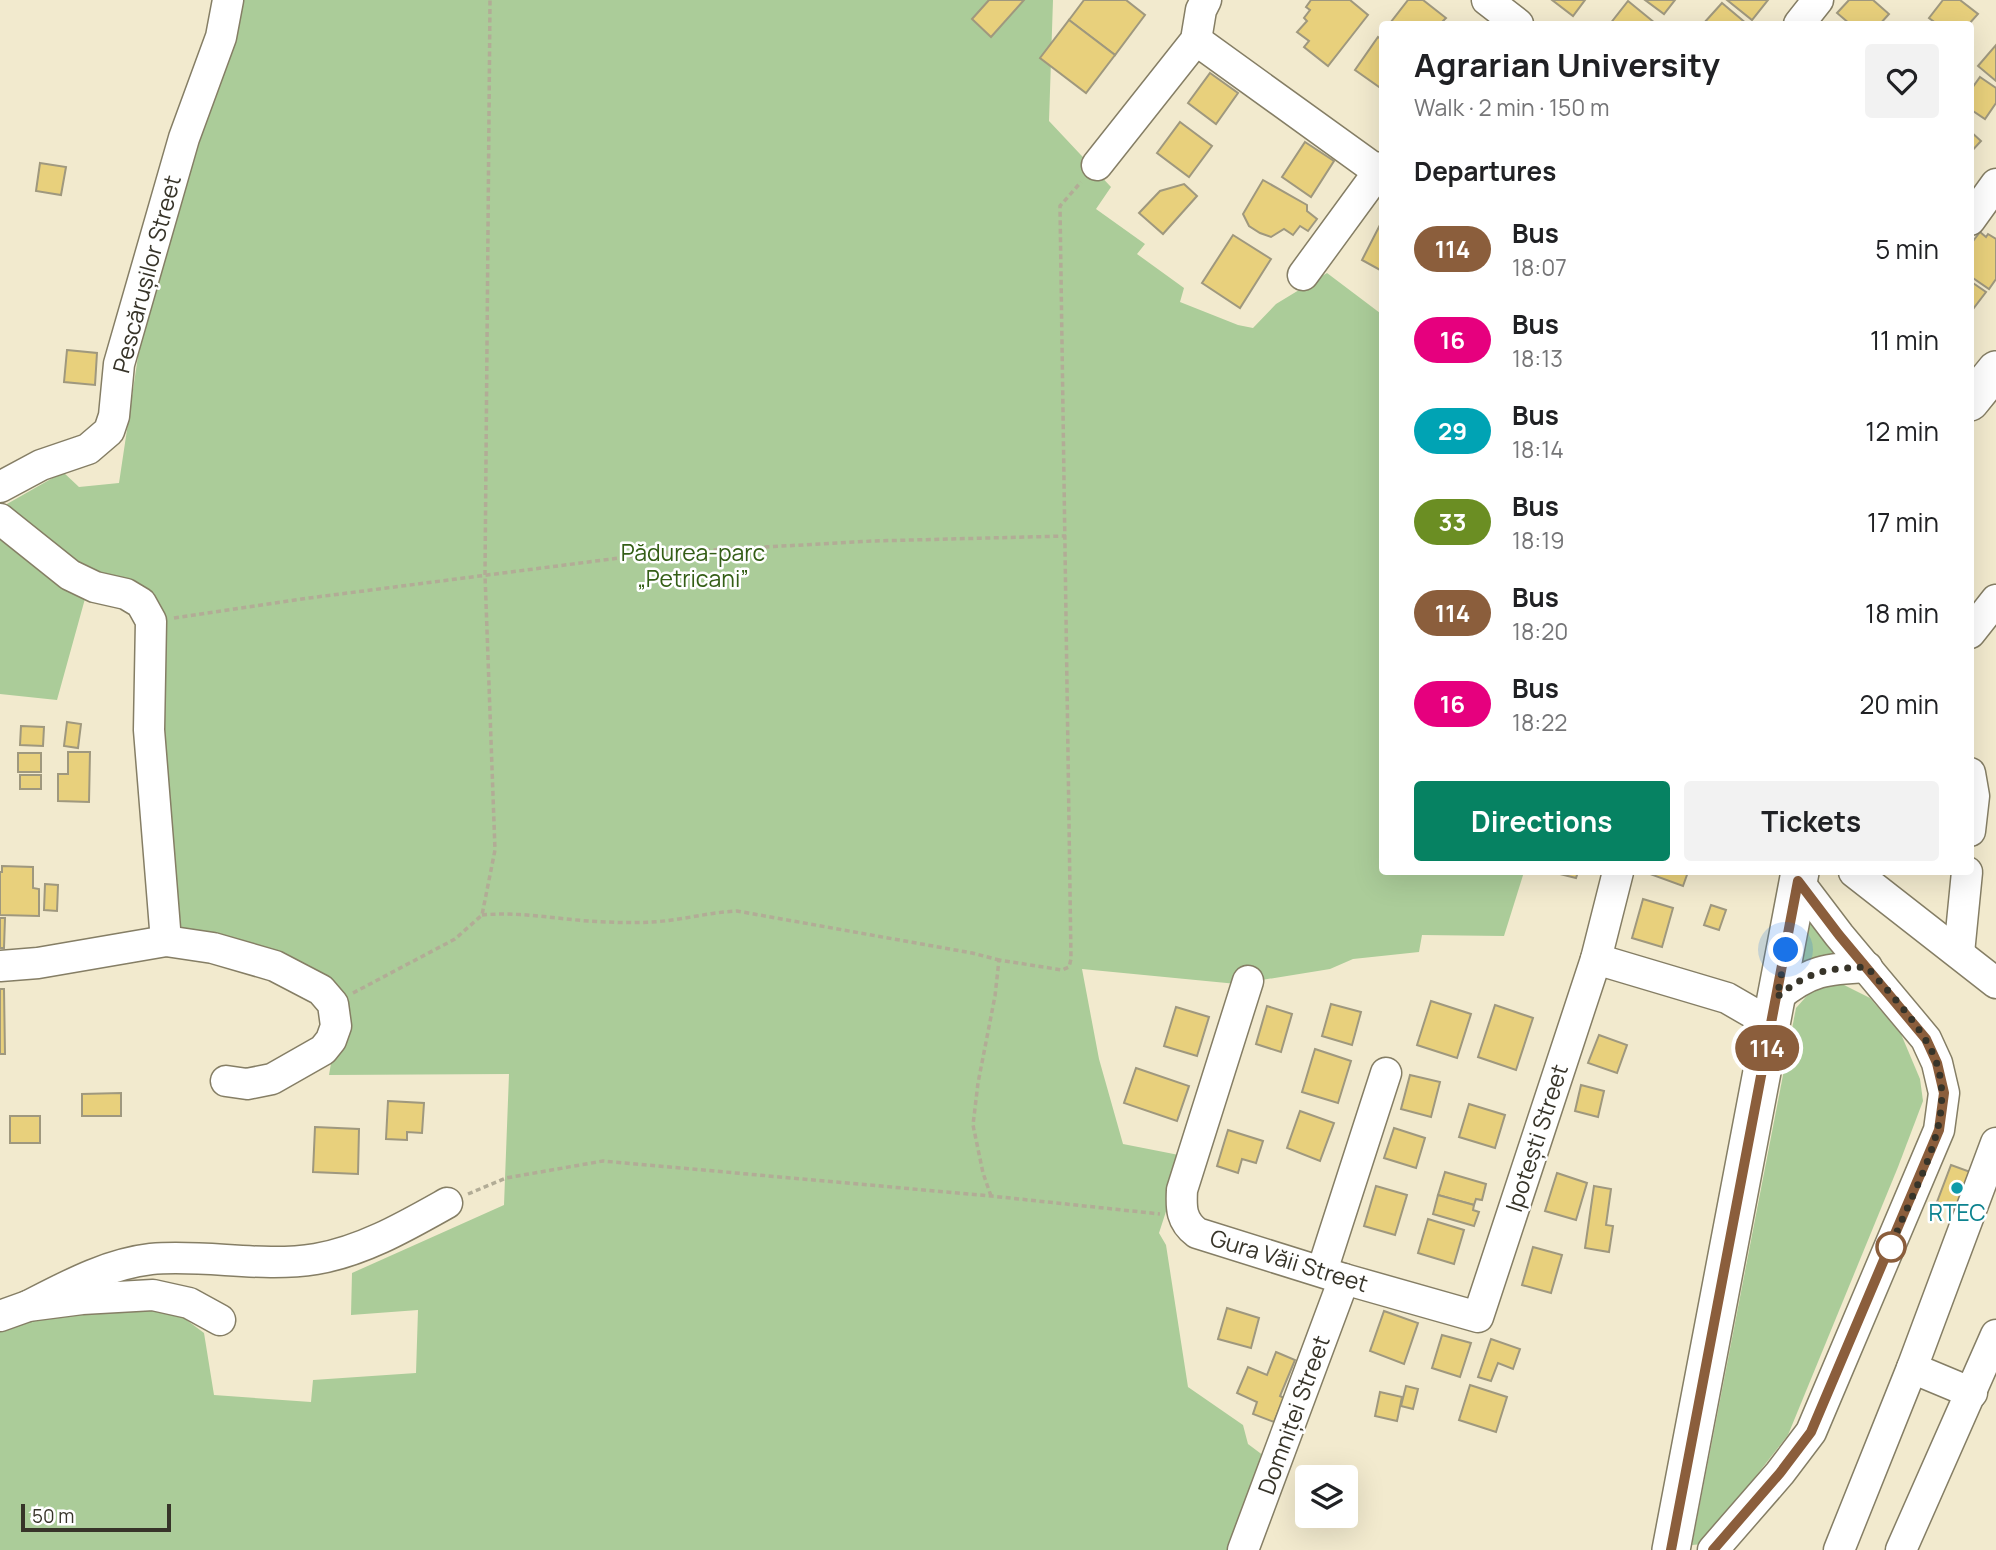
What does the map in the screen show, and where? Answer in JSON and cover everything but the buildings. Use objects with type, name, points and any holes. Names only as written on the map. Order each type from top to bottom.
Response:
[{"type":"main road","points":[[1671,1550],[1799,876]]},
{"type":"street","name":"Pescărușilor Street","points":[[0,487],[41,465],[88,449],[109,431],[114,416],[119,364],[184,138],[221,37],[228,0]]},
{"type":"street","points":[[1097,165],[1196,40],[1201,10],[1206,0]]},
{"type":"street","points":[[1801,21],[1818,0]]},
{"type":"street","points":[[1196,40],[1379,168]]},
{"type":"street","points":[[1303,275],[1379,172]]},
{"type":"street","points":[[1974,214],[1996,184]]},
{"type":"street","points":[[0,519],[70,575],[95,587],[126,594],[141,603],[151,621],[149,730],[166,941]]},
{"type":"street","points":[[1974,628],[1996,600]]},
{"type":"street","name":"Ipotești Street","points":[[1478,1318],[1596,959],[1617,875]]},
{"type":"street","points":[[1858,875],[1996,983]]},
{"type":"street","points":[[1959,953],[1967,875]]},
{"type":"street","points":[[1713,1550],[1780,1473],[1811,1432],[1939,1130],[1944,1093],[1937,1063],[1926,1039],[1839,935],[1799,876]]},
{"type":"street","points":[[0,966],[88,956],[166,941],[214,948],[275,966],[321,990],[333,1004],[336,1026],[331,1040],[323,1049],[272,1079],[247,1084],[226,1081]]},
{"type":"street","points":[[1596,959],[1775,1010],[1798,980],[1817,972],[1867,967]]},
{"type":"street","name":"Gura Văii Street","points":[[1248,981],[1182,1190],[1183,1217],[1189,1227],[1197,1233],[1478,1318]]},
{"type":"street","name":"Domniței Street","points":[[1243,1550],[1333,1275],[1386,1073]]},
{"type":"street","points":[[1839,1550],[1912,1367],[1996,1143]]},
{"type":"street","points":[[0,1316],[28,1306],[86,1276],[130,1262],[153,1259],[277,1262],[312,1260],[340,1254],[385,1237],[447,1203]]},
{"type":"street","points":[[28,1306],[82,1299],[153,1295],[189,1303],[220,1320]]},
{"type":"street","points":[[1901,1550],[1996,1335]]},
{"type":"street","points":[[1912,1367],[1972,1393]]},
{"type":"path","points":[[333,1004],[455,939],[482,915],[495,850],[485,575],[490,0]]},
{"type":"path","points":[[482,915],[522,914],[605,922],[641,922],[737,911],[999,960],[1062,970],[1069,967],[1071,958],[1060,206],[1097,165]]},
{"type":"path","points":[[151,621],[658,553],[873,541],[1066,537]]},
{"type":"path","points":[[991,1196],[983,1173],[973,1125],[999,960]]},
{"type":"path","points":[[447,1203],[506,1178],[603,1161],[991,1196],[1183,1217]]},
{"type":"green space","name":"Pădurea-parc „Petricani”","points":[[239,0],[1053,0],[1049,121],[1111,187],[1096,209],[1145,244],[1137,254],[1184,288],[1180,302],[1238,325],[1253,328],[1276,304],[1327,273],[1379,312],[1379,875],[1523,875],[1504,936],[1422,935],[1419,952],[1353,959],[1330,969],[1237,984],[1082,969],[1099,1059],[1123,1144],[1184,1156],[1159,1233],[1166,1245],[1188,1387],[1243,1425],[1248,1444],[1264,1456],[1229,1550],[0,1550],[0,1327],[121,1306],[176,1312],[204,1333],[214,1395],[311,1402],[313,1380],[416,1373],[418,1310],[351,1315],[352,1273],[504,1205],[509,1074],[329,1075],[342,1000],[183,939],[162,793],[154,600],[91,577],[57,700],[0,694],[0,508],[63,472],[79,487],[119,483],[140,343]]},
{"type":"green space","points":[[1807,912],[1848,959],[1801,965]]},
{"type":"green space","points":[[1838,982],[1870,998],[1901,1034],[1920,1079],[1923,1101],[1788,1435],[1703,1544],[1692,1545],[1796,1008],[1813,989]]},
{"type":"bus line","name":"114","points":[[1671,1550],[1798,881],[1839,935],[1926,1039],[1937,1063],[1944,1093],[1939,1130],[1811,1432],[1780,1473],[1713,1550]]},
{"type":"place","name":"RTEC","points":[[1957,1188]]},
{"type":"route","points":[[1786,950],[1777,997],[1798,980],[1817,972],[1867,967],[1926,1039],[1937,1063],[1944,1093],[1939,1130],[1891,1247]]}]
